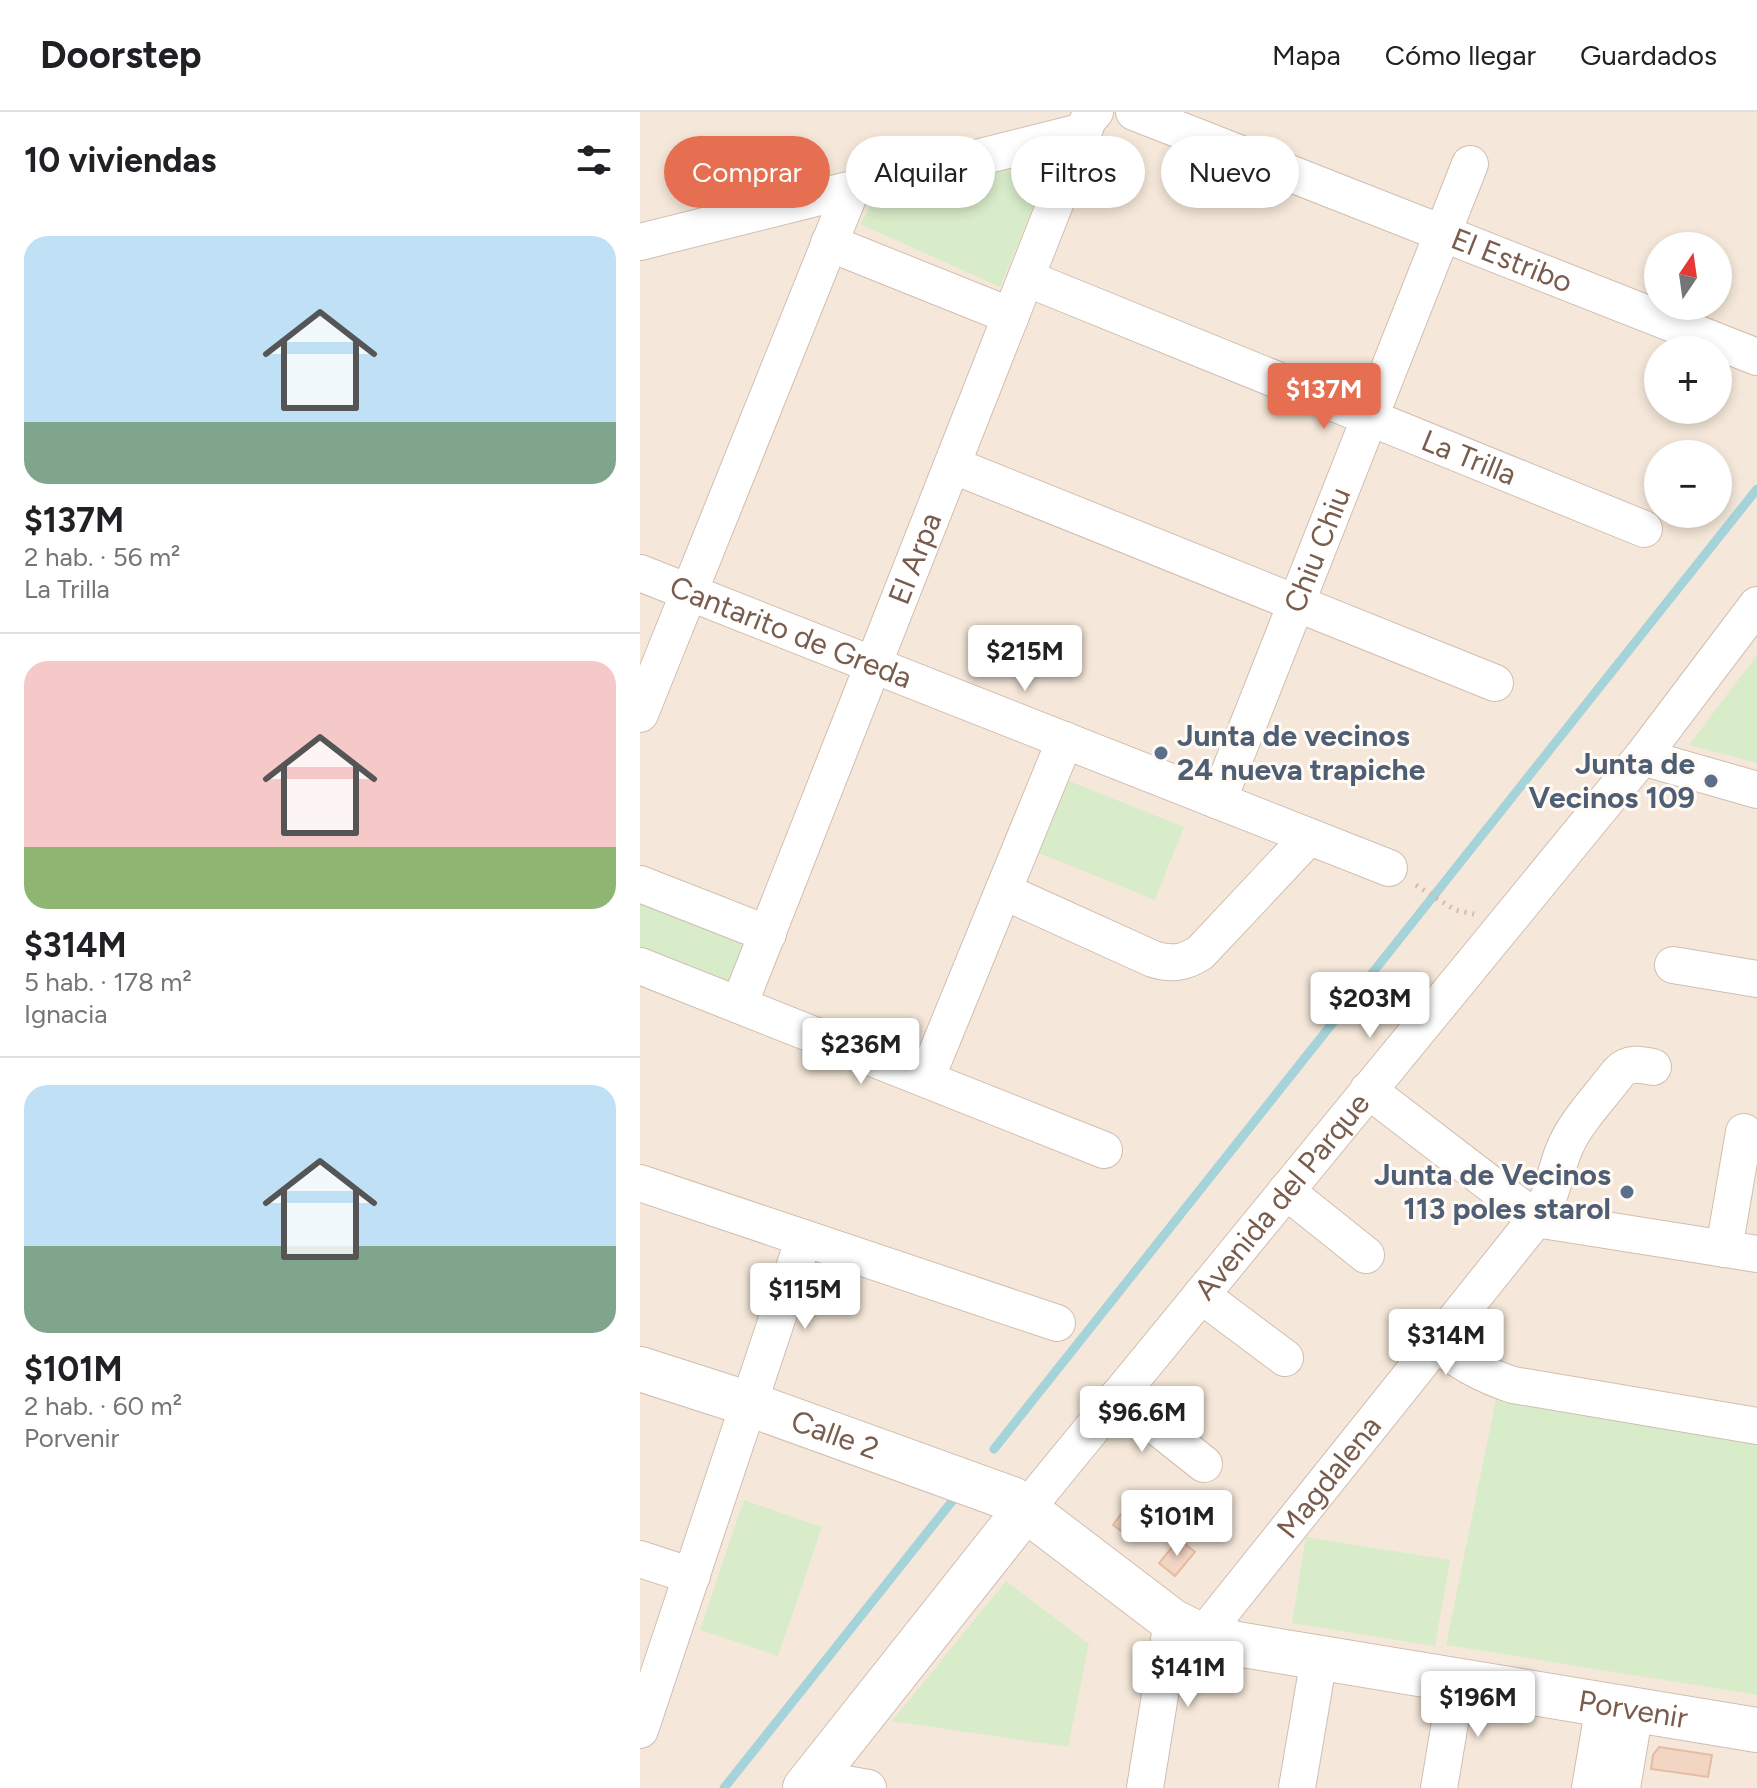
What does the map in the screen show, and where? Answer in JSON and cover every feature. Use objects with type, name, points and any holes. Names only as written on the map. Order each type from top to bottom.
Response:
[{"type":"street","name":"El Estribo","points":[[1134,112],[1757,357]]},
{"type":"street","points":[[995,148],[1090,121]]},
{"type":"street","name":"El Arpa","points":[[739,1005],[1090,121]]},
{"type":"street","name":"Chiu Chiu","points":[[1218,801],[1470,164]]},
{"type":"street","points":[[640,242],[846,191]]},
{"type":"street","points":[[640,714],[846,202]]},
{"type":"street","points":[[829,243],[1011,316]]},
{"type":"street","name":"La Trilla","points":[[1026,278],[1644,529]]},
{"type":"street","points":[[952,465],[1495,683]]},
{"type":"street","name":"Cantarito de Greda","points":[[640,573],[1403,877]]},
{"type":"street","name":"Avenida del Parque","points":[[808,1783],[1026,1509],[1642,757],[1757,605]]},
{"type":"street","points":[[926,1079],[1065,740]]},
{"type":"street","points":[[1642,757],[1757,790]]},
{"type":"street","points":[[1003,891],[1153,959],[1176,963],[1200,953],[1309,837]]},
{"type":"street","points":[[640,884],[768,934]]},
{"type":"street","points":[[1673,965],[1757,979]]},
{"type":"street","points":[[640,966],[1104,1150]]},
{"type":"street","name":"Magdalena","points":[[1188,1628],[1435,1343],[1536,1219],[1548,1200],[1570,1137],[1618,1073],[1632,1064],[1653,1067]]},
{"type":"street","points":[[1368,1090],[1536,1219],[1740,1252],[1744,1132]]},
{"type":"street","points":[[640,1183],[1057,1323]]},
{"type":"street","points":[[1286,1191],[1366,1255]]},
{"type":"street","points":[[640,1728],[804,1238]]},
{"type":"street","points":[[1201,1295],[1285,1358]]},
{"type":"street","points":[[1435,1343],[1467,1366],[1513,1385],[1757,1426]]},
{"type":"street","name":"Calle 2","points":[[640,1369],[749,1404],[995,1492],[1026,1509]]},
{"type":"street","points":[[1118,1396],[1204,1464]]},
{"type":"street","name":"Porvenir","points":[[1026,1509],[1188,1628],[1237,1644],[1757,1730]]},
{"type":"street","points":[[640,1559],[692,1576]]},
{"type":"street","points":[[1145,1788],[1188,1628]]},
{"type":"street","points":[[1297,1788],[1319,1658]]},
{"type":"street","points":[[1439,1788],[1457,1681]]},
{"type":"street","points":[[1590,1788],[1619,1708]]},
{"type":"street","points":[[1619,1708],[1622,1788]]},
{"type":"street","points":[[808,1783],[868,1788]]},
{"type":"path","points":[[1403,877],[1455,910]]},
{"type":"shaded area","points":[[640,112],[1757,112],[1757,1788],[640,1788]]},
{"type":"green space","points":[[1011,164],[1011,208],[1032,208],[1000,287],[860,224],[870,208],[995,208],[995,168]]},
{"type":"green space","points":[[1757,655],[1757,763],[1689,745]]},
{"type":"green space","points":[[1069,781],[1184,827],[1155,900],[1039,853]]},
{"type":"green space","points":[[640,892],[752,937],[733,991],[640,954]]},
{"type":"green space","points":[[1498,1389],[1757,1437],[1757,1695],[1446,1645]]},
{"type":"green space","points":[[744,1500],[822,1527],[778,1656],[700,1630]]},
{"type":"green space","points":[[1306,1537],[1450,1560],[1435,1646],[1292,1623]]},
{"type":"green space","points":[[1006,1581],[1089,1644],[1068,1747],[892,1721]]},
{"type":"building","points":[[1130,1502],[1147,1515],[1130,1537],[1113,1525]]},
{"type":"building","points":[[1179,1539],[1195,1552],[1175,1576],[1159,1563]]},
{"type":"building","points":[[1659,1747],[1712,1755],[1708,1777],[1651,1769],[1653,1755]]},
{"type":"waterway","points":[[994,1449],[1757,489]]},
{"type":"waterway","points":[[724,1788],[953,1500]]},
{"type":"place","name":"Junta de vecinos 24 nueva trapiche","points":[[1161,753]]},
{"type":"place","name":"Junta de Vecinos 109","points":[[1711,781]]},
{"type":"place","name":"Junta de Vecinos 113 poles starol","points":[[1627,1192]]}]
